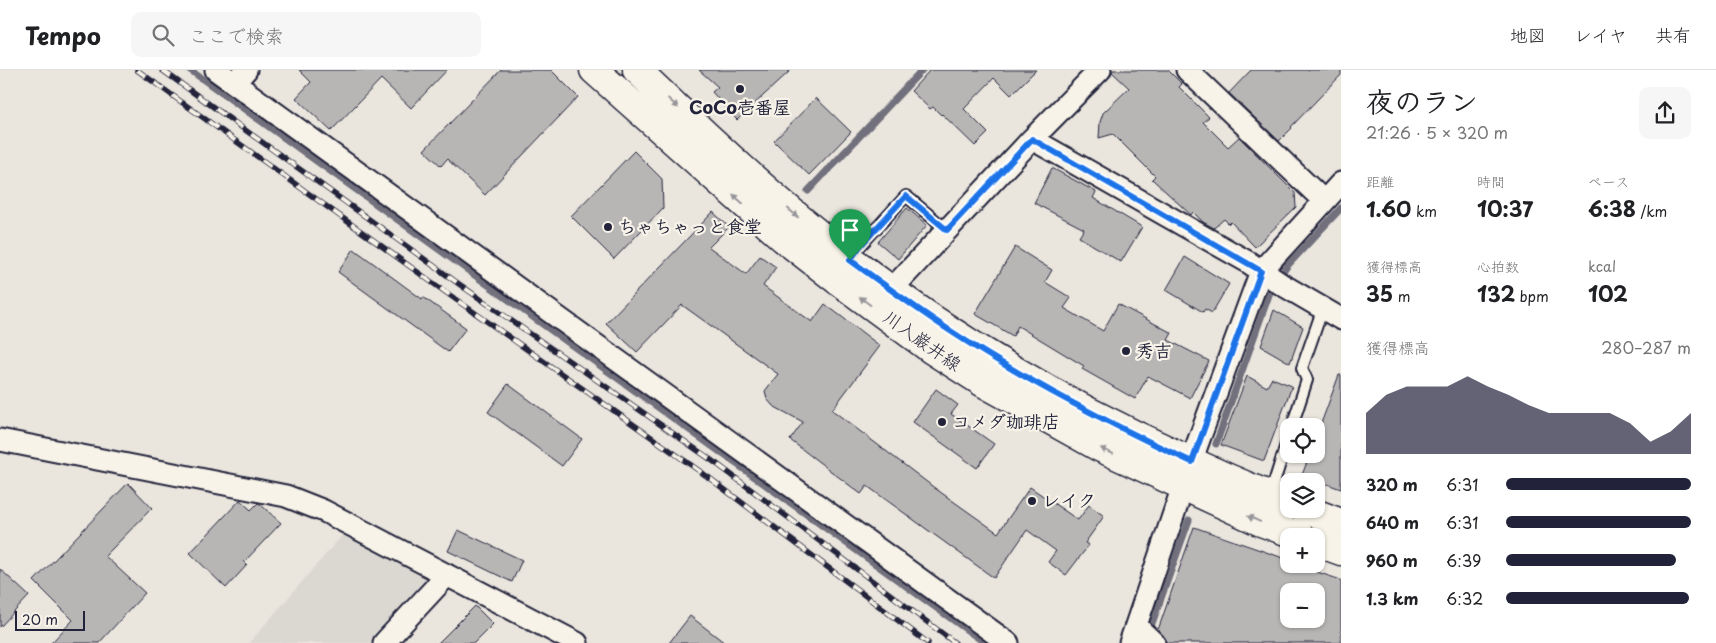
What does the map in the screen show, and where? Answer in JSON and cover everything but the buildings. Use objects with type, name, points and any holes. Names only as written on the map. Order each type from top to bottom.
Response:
[{"type":"main road","name":"川入巌井線","points":[[594,70],[783,238],[932,350],[982,382],[1099,447],[1261,522],[1280,529]]},
{"type":"main road","name":"川入巌井線","points":[[637,70],[775,198],[850,260],[948,330],[998,361],[1106,421],[1192,462],[1279,500]]},
{"type":"main road","points":[[1325,517],[1341,523]]},
{"type":"main road","points":[[1325,545],[1341,551]]},
{"type":"street","points":[[216,70],[240,76],[1008,643]]},
{"type":"street","points":[[891,290],[1032,139],[1100,70]]},
{"type":"street","points":[[1186,70],[1324,201]]},
{"type":"street","points":[[1032,139],[1332,313]]},
{"type":"street","points":[[1154,643],[1133,635],[1192,462],[1272,278],[1324,201],[1341,183]]},
{"type":"street","points":[[0,440],[286,496],[324,511],[577,643]]},
{"type":"street","points":[[384,643],[447,575]]},
{"type":"lane","points":[[850,260],[860,246],[906,196],[947,230]]},
{"type":"lane","points":[[1295,418],[1307,380],[1302,368],[1332,313]]},
{"type":"lane","points":[[1279,500],[1285,463]]},
{"type":"shaded area","points":[[345,532],[431,578],[370,643],[249,643]]},
{"type":"waterway","points":[[190,70],[985,643]]},
{"type":"waterway","points":[[808,191],[922,70]]},
{"type":"waterway","points":[[1216,444],[1270,292],[1287,266],[1341,208]]},
{"type":"waterway","points":[[1150,629],[1189,520]]},
{"type":"railway","points":[[137,70],[451,296],[708,477],[928,643]]},
{"type":"railway","points":[[162,70],[459,284],[717,464],[955,643]]},
{"type":"place","name":"CoCo壱番屋","points":[[740,89]]},
{"type":"place","name":"ちゃちゃっと食堂","points":[[608,227]]},
{"type":"place","name":"秀吉","points":[[1126,351]]},
{"type":"place","name":"コメダ珈琲店","points":[[942,422]]},
{"type":"place","name":"レイク","points":[[1032,501]]},
{"type":"route","points":[[1032,139],[1261,271],[1192,462],[1106,421],[991,357],[948,330],[850,260],[860,246],[906,196],[947,230],[1032,139]]}]
